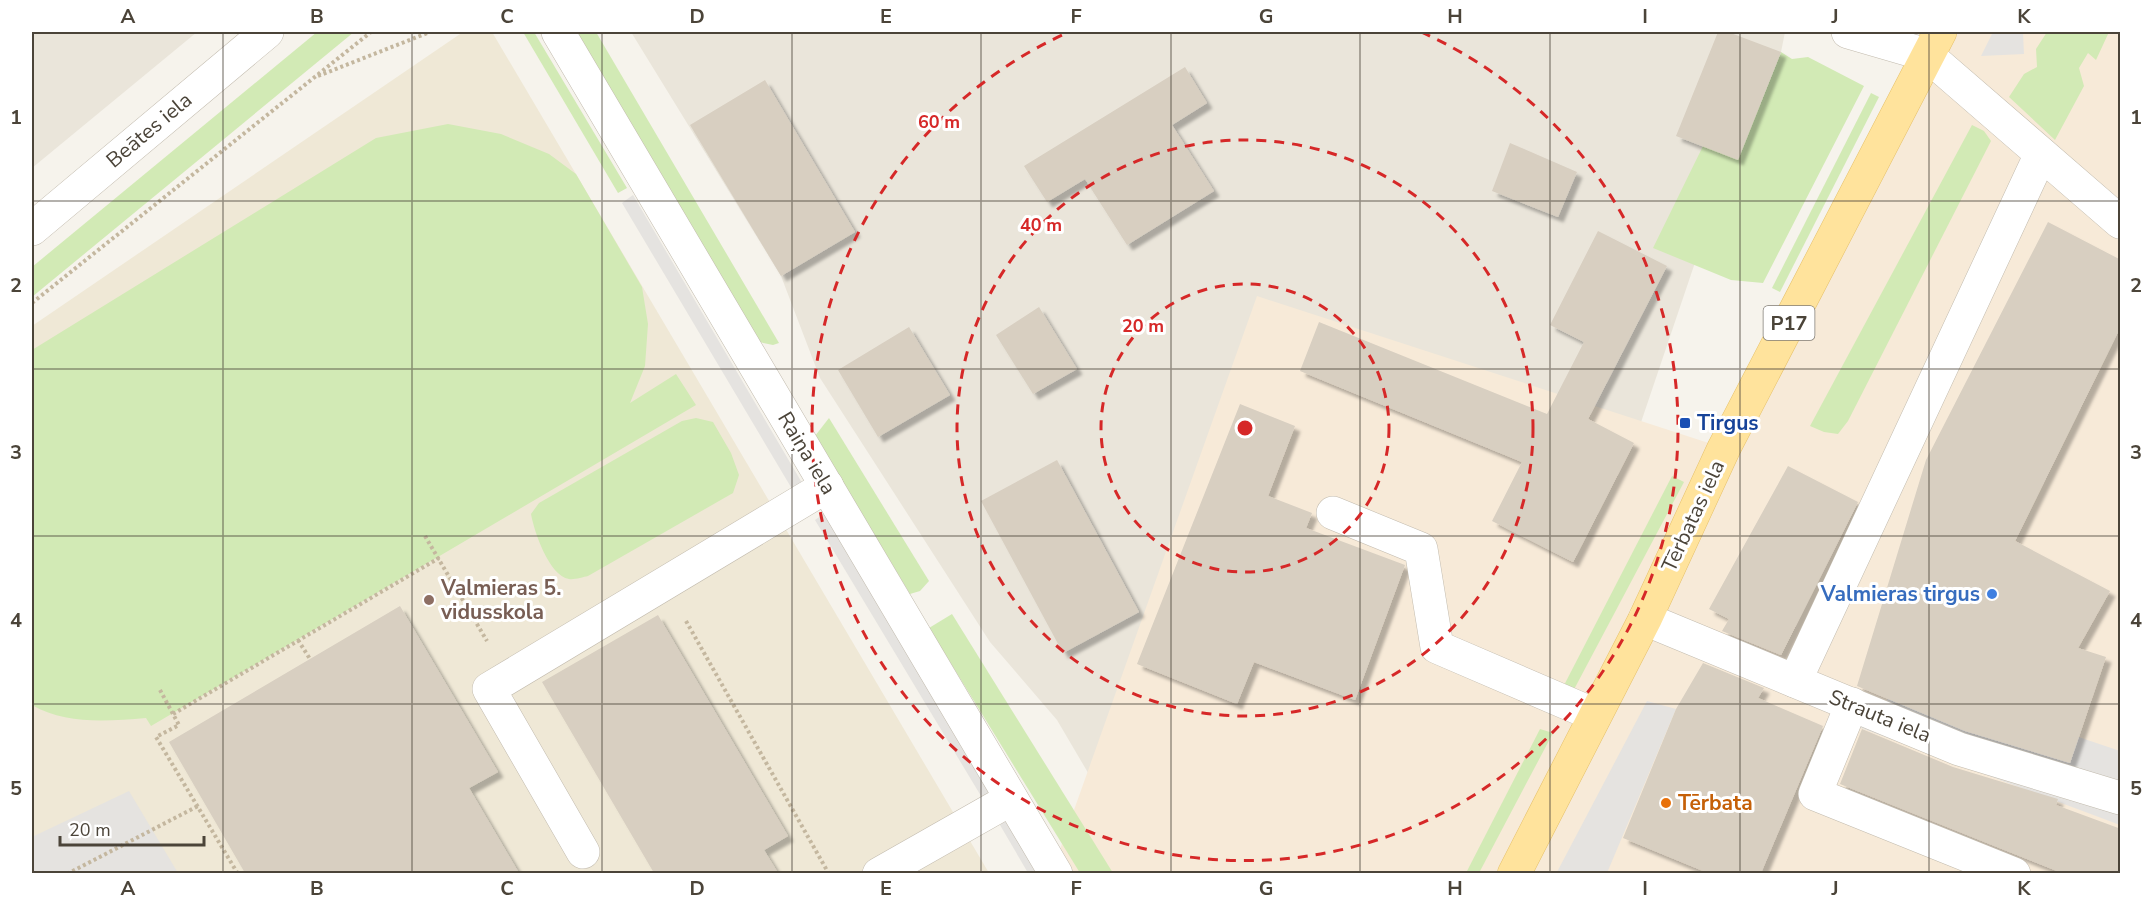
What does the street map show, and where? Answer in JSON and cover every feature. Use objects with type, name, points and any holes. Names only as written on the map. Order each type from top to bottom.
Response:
[{"type":"main road","name":"Tērbatas iela","points":[[1514,873],[1645,619],[1724,448],[1934,43]]},
{"type":"street","name":"Beātes iela","points":[[32,229],[267,32]]},
{"type":"street","name":"Raiņa iela","points":[[558,32],[1056,873]]},
{"type":"street","points":[[1848,32],[1934,43],[2041,154],[2121,222]]},
{"type":"street","points":[[1795,681],[2041,154]]},
{"type":"street","points":[[582,852],[489,689],[827,486]]},
{"type":"street","points":[[1333,513],[1421,549],[1437,647],[1595,715]]},
{"type":"street","name":"Strauta iela","points":[[1645,619],[1959,749],[2121,798]]},
{"type":"street","points":[[1852,704],[1815,794],[2014,873]]},
{"type":"street","points":[[879,873],[1011,799]]},
{"type":"path","points":[[32,303],[371,32]]},
{"type":"path","points":[[314,78],[430,32]]},
{"type":"path","points":[[425,536],[509,678]]},
{"type":"path","points":[[173,714],[439,558]]},
{"type":"path","points":[[665,584],[829,873]]},
{"type":"path","points":[[298,640],[310,659]]},
{"type":"path","points":[[160,690],[179,725],[156,737],[238,873]]},
{"type":"path","points":[[67,873],[198,806]]},
{"type":"shaded area","points":[[32,32],[197,32],[32,168]]},
{"type":"shaded area","name":"Valmieras 5. vidusskola","points":[[463,32],[492,32],[989,873],[32,874],[32,326]]},
{"type":"shaded area","points":[[631,32],[1785,32],[1781,52],[1704,236],[1634,443],[1147,873],[1057,720],[990,642],[820,378],[781,276]]},
{"type":"shaded area","points":[[1940,32],[2120,32],[2120,873],[1056,874],[1053,869],[1257,296],[1724,448]]},
{"type":"shaded area","points":[[1993,32],[2035,32],[2023,33],[2024,54],[1981,56]]},
{"type":"shaded area","points":[[633,195],[808,493],[798,499],[622,203]]},
{"type":"shaded area","points":[[825,513],[994,797],[984,801],[815,520]]},
{"type":"shaded area","points":[[1899,676],[2120,751],[2120,789],[1883,709]]},
{"type":"shaded area","points":[[1647,701],[1676,709],[1607,873],[1556,874]]},
{"type":"shaded area","points":[[1856,717],[2120,812],[2120,825],[1853,725]]},
{"type":"shaded area","points":[[129,791],[178,873],[32,873],[32,837]]},
{"type":"shaded area","points":[[1010,817],[1044,873],[1028,873],[1000,825]]},
{"type":"green space","points":[[317,32],[354,32],[32,297],[32,267]]},
{"type":"green space","points":[[523,32],[534,32],[627,188],[618,193]]},
{"type":"green space","points":[[571,32],[596,32],[779,343],[773,345],[754,341]]},
{"type":"green space","points":[[2047,32],[2109,32],[2096,60],[2088,53],[2079,68],[2084,86],[2055,140],[2009,97],[2024,74],[2037,67],[2036,49]]},
{"type":"green space","points":[[1781,52],[1792,59],[1808,57],[1864,86],[1763,283],[1731,280],[1653,248],[1703,146],[1738,159]]},
{"type":"green space","points":[[1871,93],[1879,97],[1780,292],[1772,288]]},
{"type":"green space","points":[[448,124],[501,134],[549,154],[576,174],[642,287],[648,324],[645,366],[630,403],[676,374],[696,405],[151,726],[146,718],[73,719],[32,705],[32,350],[376,138]]},
{"type":"green space","points":[[1972,125],[1984,131],[1991,141],[1848,421],[1838,434],[1824,432],[1810,426]]},
{"type":"green space","points":[[696,418],[713,422],[731,453],[739,475],[733,493],[588,576],[569,579],[555,570],[535,531],[531,514],[539,503],[682,421]]},
{"type":"green space","points":[[829,418],[929,581],[920,591],[910,594],[815,436]]},
{"type":"green space","points":[[1672,476],[1684,482],[1570,697],[1560,693]]},
{"type":"green space","points":[[952,614],[1113,873],[1080,873],[929,628]]},
{"type":"green space","points":[[1540,729],[1553,733],[1479,873],[1466,873]]},
{"type":"building","points":[[1718,32],[1728,32],[1781,52],[1738,160],[1676,136]]},
{"type":"building","points":[[1185,67],[1207,103],[1172,125],[1214,191],[1127,245],[1085,179],[1047,202],[1024,166]]},
{"type":"building","points":[[765,80],[855,232],[781,276],[690,125]]},
{"type":"building","points":[[1510,143],[1577,172],[1558,217],[1492,191]]},
{"type":"building","points":[[2048,222],[2121,260],[2121,326],[2015,541],[2110,591],[2078,648],[2106,657],[2070,763],[1965,731],[1857,686],[1926,460]]},
{"type":"building","points":[[1598,231],[1667,266],[1588,419],[1634,443],[1573,562],[1492,521],[1522,462],[1300,371],[1319,322],[1547,414],[1584,342],[1550,325]]},
{"type":"building","points":[[1039,307],[1077,369],[1033,394],[996,335]]},
{"type":"building","points":[[909,327],[950,395],[878,437],[838,370]]},
{"type":"building","points":[[1240,404],[1295,426],[1268,496],[1312,513],[1306,528],[1405,565],[1355,700],[1254,662],[1237,704],[1137,664]]},
{"type":"building","points":[[1057,460],[1139,612],[1063,653],[981,501]]},
{"type":"building","points":[[1788,466],[1858,502],[1781,655],[1722,631],[1729,619],[1709,609]]},
{"type":"building","points":[[400,606],[498,772],[469,788],[519,873],[245,873],[169,742]]},
{"type":"building","points":[[658,615],[788,836],[764,850],[778,873],[654,873],[542,682]]},
{"type":"building","points":[[1703,663],[1764,688],[1758,698],[1823,726],[1761,873],[1708,873],[1623,838],[1676,709]]},
{"type":"building","points":[[1862,729],[1953,767],[2058,799],[2056,805],[2121,829],[2121,873],[2062,873],[1840,784]]},
{"type":"place","name":"Tirgus","points":[[1685,423]]},
{"type":"place","name":"Valmieras tirgus","points":[[1992,594]]},
{"type":"place","name":"Valmieras 5. vidusskola","points":[[429,600]]},
{"type":"place","name":"Tērbata","points":[[1666,803]]}]
